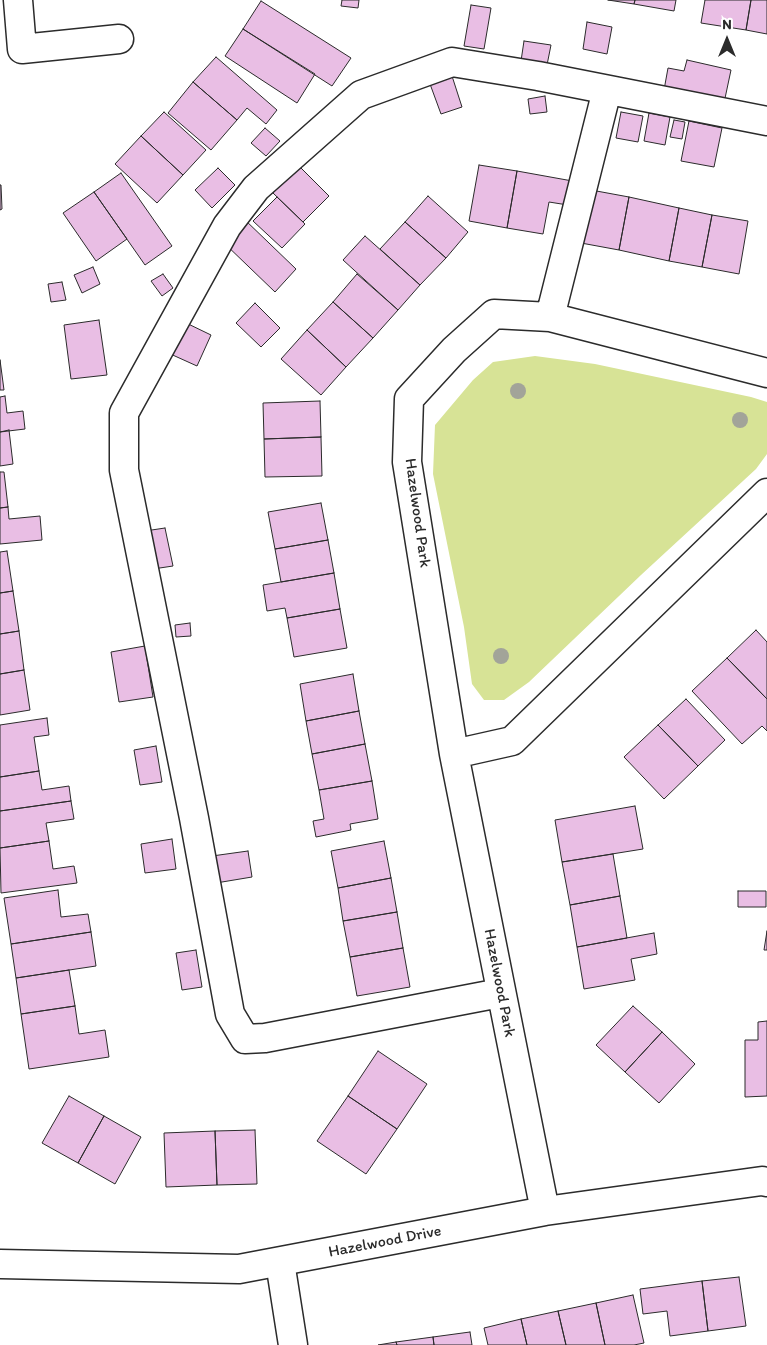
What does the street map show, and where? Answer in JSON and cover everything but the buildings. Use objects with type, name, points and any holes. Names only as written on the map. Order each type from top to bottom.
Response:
[{"type":"street","points":[[18,0],[22,49],[120,39]]},
{"type":"street","points":[[500,993],[265,1038],[245,1039],[230,1014],[194,818],[124,470],[124,413],[227,226],[256,188],[361,94],[452,62],[767,121]]},
{"type":"street","points":[[550,317],[607,90]]},
{"type":"street","name":"Hazelwood Park","points":[[545,1212],[454,754],[407,462],[410,399],[454,350],[494,314],[550,317],[767,373]]},
{"type":"street","points":[[454,754],[512,741],[767,493]]},
{"type":"street","name":"Hazelwood Drive","points":[[0,1264],[239,1269],[545,1212],[762,1181],[767,1182]]},
{"type":"street","points":[[280,1262],[293,1345]]},
{"type":"green space","points":[[535,356],[595,364],[767,402],[767,454],[756,469],[529,682],[504,700],[484,700],[472,684],[464,627],[433,474],[435,425],[473,380],[493,362]]}]
